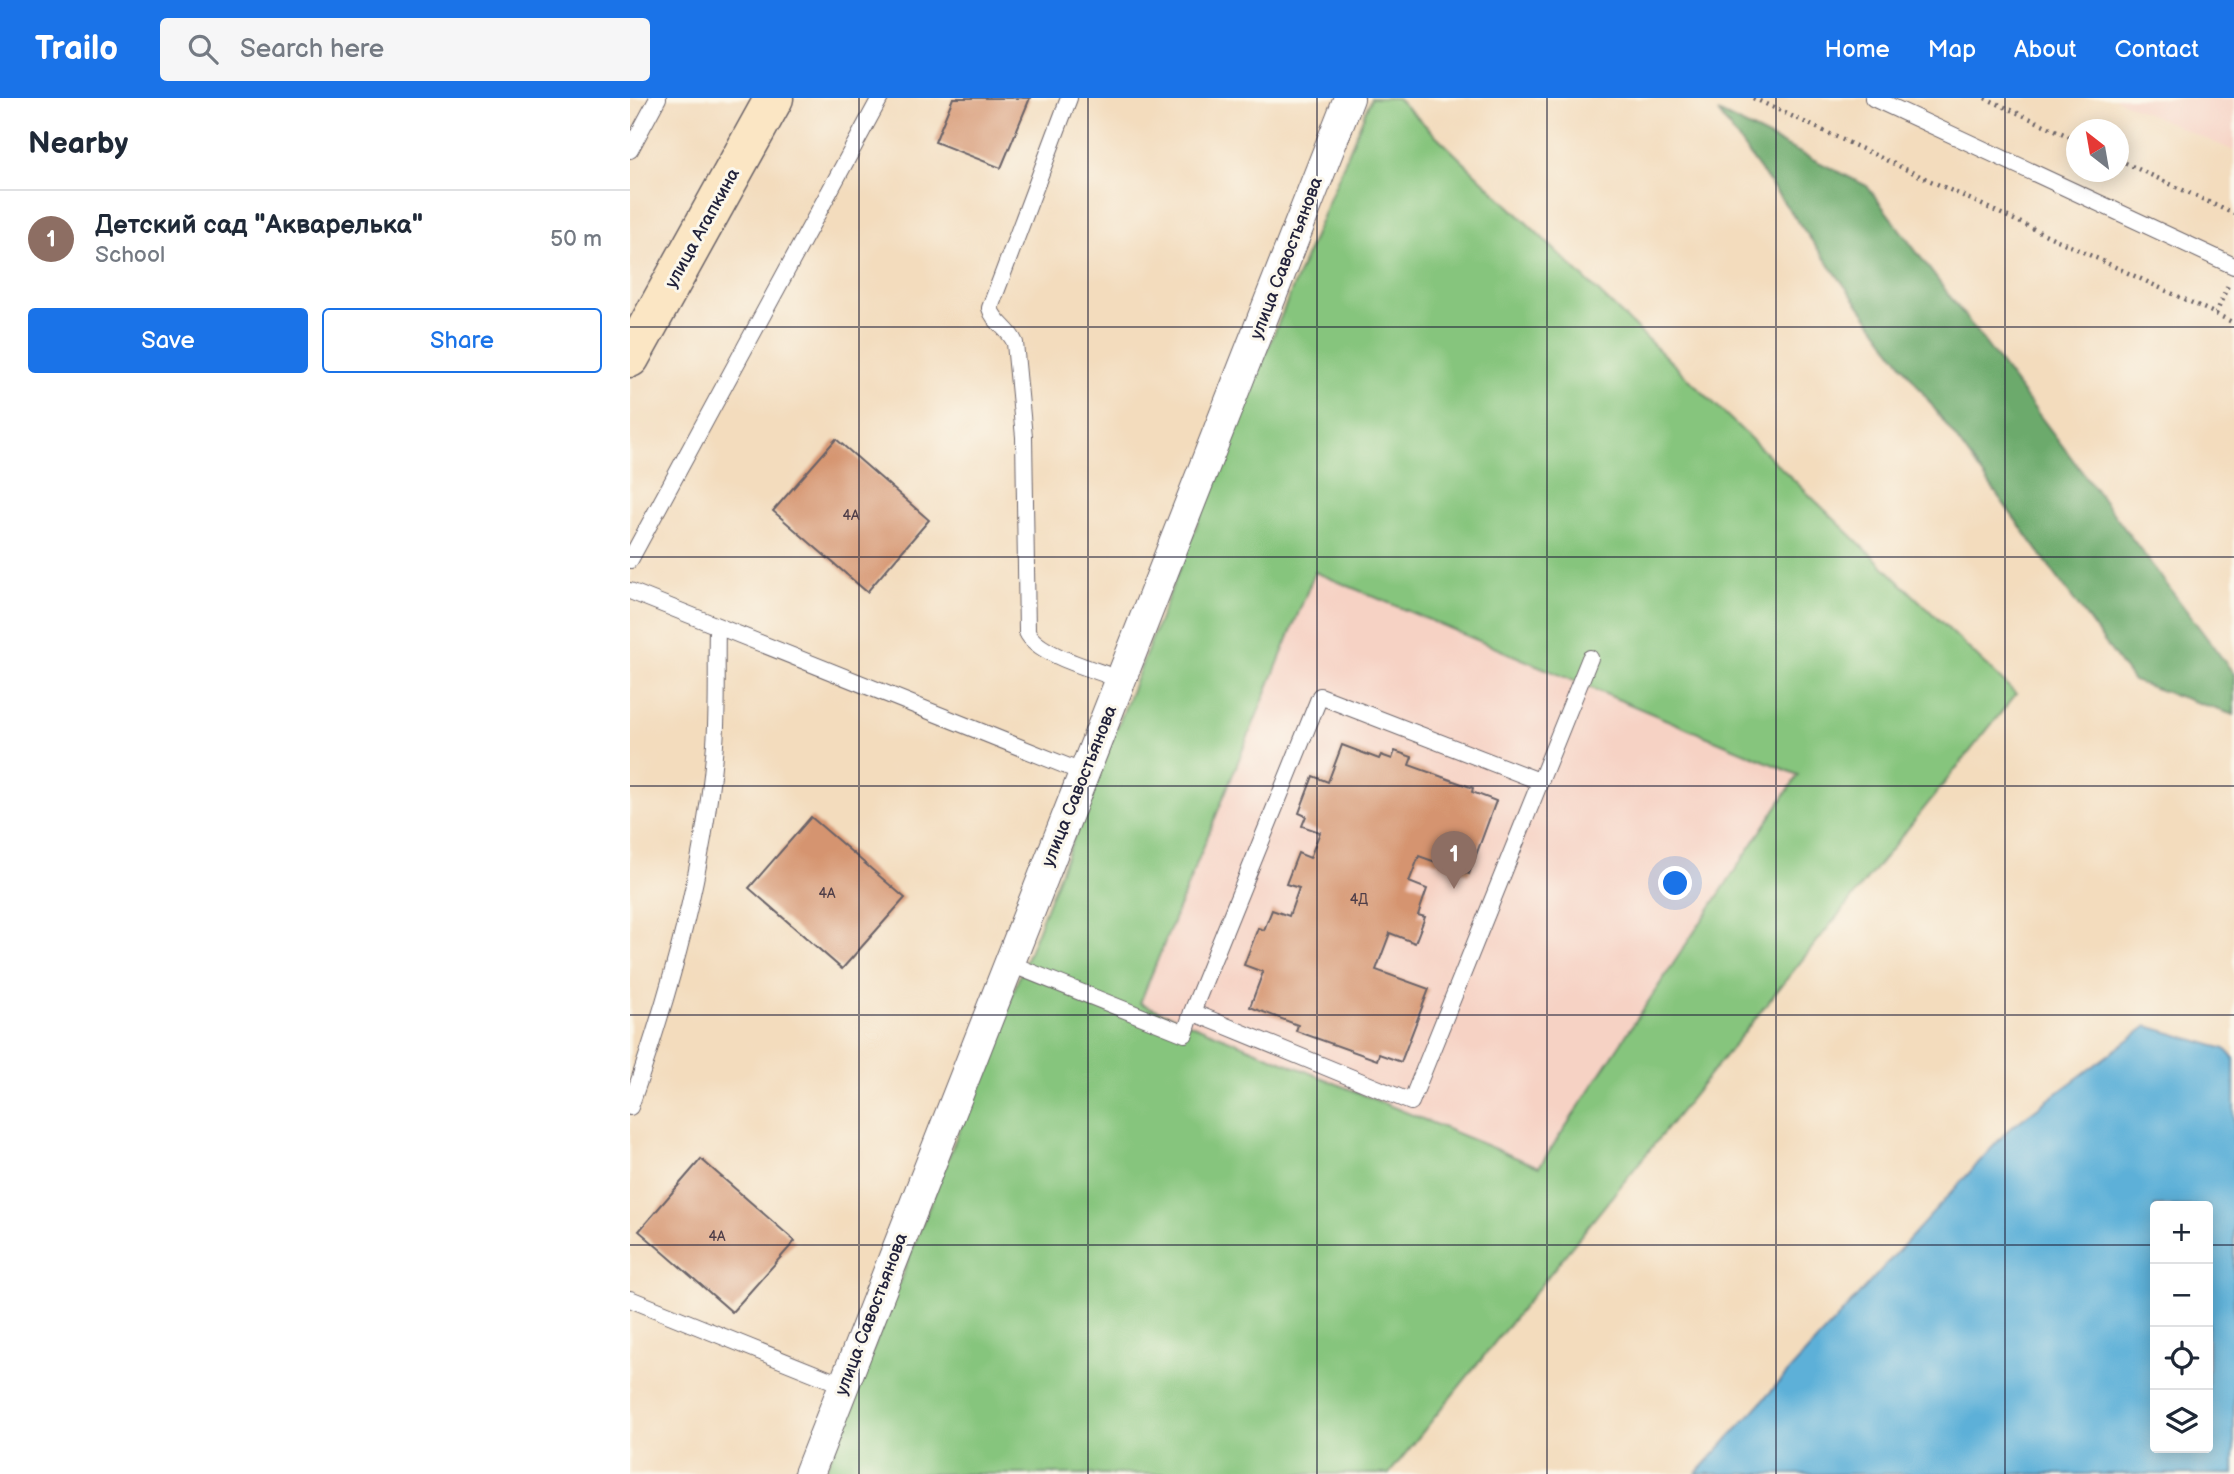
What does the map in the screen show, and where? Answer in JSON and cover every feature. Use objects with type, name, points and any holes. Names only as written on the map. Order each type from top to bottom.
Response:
[{"type":"main road","name":"улица Агапкина","points":[[630,359],[774,98]]},
{"type":"street","name":"улица Савостьянова","points":[[808,1474],[1349,98]]},
{"type":"lane","points":[[630,150],[658,98]]},
{"type":"lane","points":[[630,560],[880,98]]},
{"type":"lane","points":[[1069,98],[990,308],[996,321],[1011,333],[1015,343],[1024,437],[1027,632],[1030,640],[1041,649],[1121,680]]},
{"type":"lane","points":[[1873,98],[2234,266]]},
{"type":"lane","points":[[630,591],[1084,774]]},
{"type":"lane","points":[[630,1107],[657,1030],[682,936],[702,841],[715,744],[717,627]]},
{"type":"lane","points":[[1192,1012],[1411,1102],[1590,658]]},
{"type":"lane","points":[[1008,963],[1185,1034],[1320,696],[1539,781]]},
{"type":"lane","points":[[630,1298],[843,1385]]},
{"type":"path","points":[[1754,98],[2234,323]]},
{"type":"path","points":[[1985,98],[2066,135]]},
{"type":"path","points":[[2129,165],[2234,214]]},
{"type":"path","points":[[2216,314],[2230,283]]},
{"type":"shaded area","points":[[2113,98],[2234,98],[2234,151]]},
{"type":"shaded area","points":[[1315,572],[1798,775],[1539,1167],[1139,1003]]},
{"type":"green space","points":[[1371,98],[1397,98],[2016,694],[1389,1474],[824,1474],[1228,445]],"holes":[[[1315,572],[1798,775],[1539,1167],[1140,1003]]]},
{"type":"green space","points":[[1718,112],[1867,186],[2234,674],[2234,715],[2133,681]]},
{"type":"water","points":[[2147,1026],[2225,1049],[2234,1059],[2234,1474],[1696,1474],[2009,1129]]},
{"type":"building","points":[[953,98],[1030,98],[1001,168],[935,142]]},
{"type":"building","points":[[836,439],[929,520],[867,592],[773,511]]},
{"type":"building","points":[[1342,745],[1379,759],[1381,755],[1392,759],[1395,751],[1412,757],[1409,765],[1473,788],[1472,792],[1496,801],[1469,874],[1419,856],[1409,882],[1427,889],[1418,915],[1425,917],[1415,943],[1390,933],[1376,970],[1429,989],[1401,1062],[1379,1054],[1377,1060],[1296,1031],[1298,1025],[1250,1007],[1263,972],[1244,965],[1258,928],[1264,930],[1272,910],[1289,916],[1299,888],[1286,884],[1298,853],[1310,858],[1320,832],[1302,826],[1306,816],[1299,813],[1313,776],[1328,782]]},
{"type":"building","points":[[811,817],[905,898],[842,969],[749,888]]},
{"type":"building","points":[[701,1159],[795,1241],[732,1312],[639,1231]]},
{"type":"place","name":"Детский сад \"Акварелька\"","points":[[1454,889]]}]
